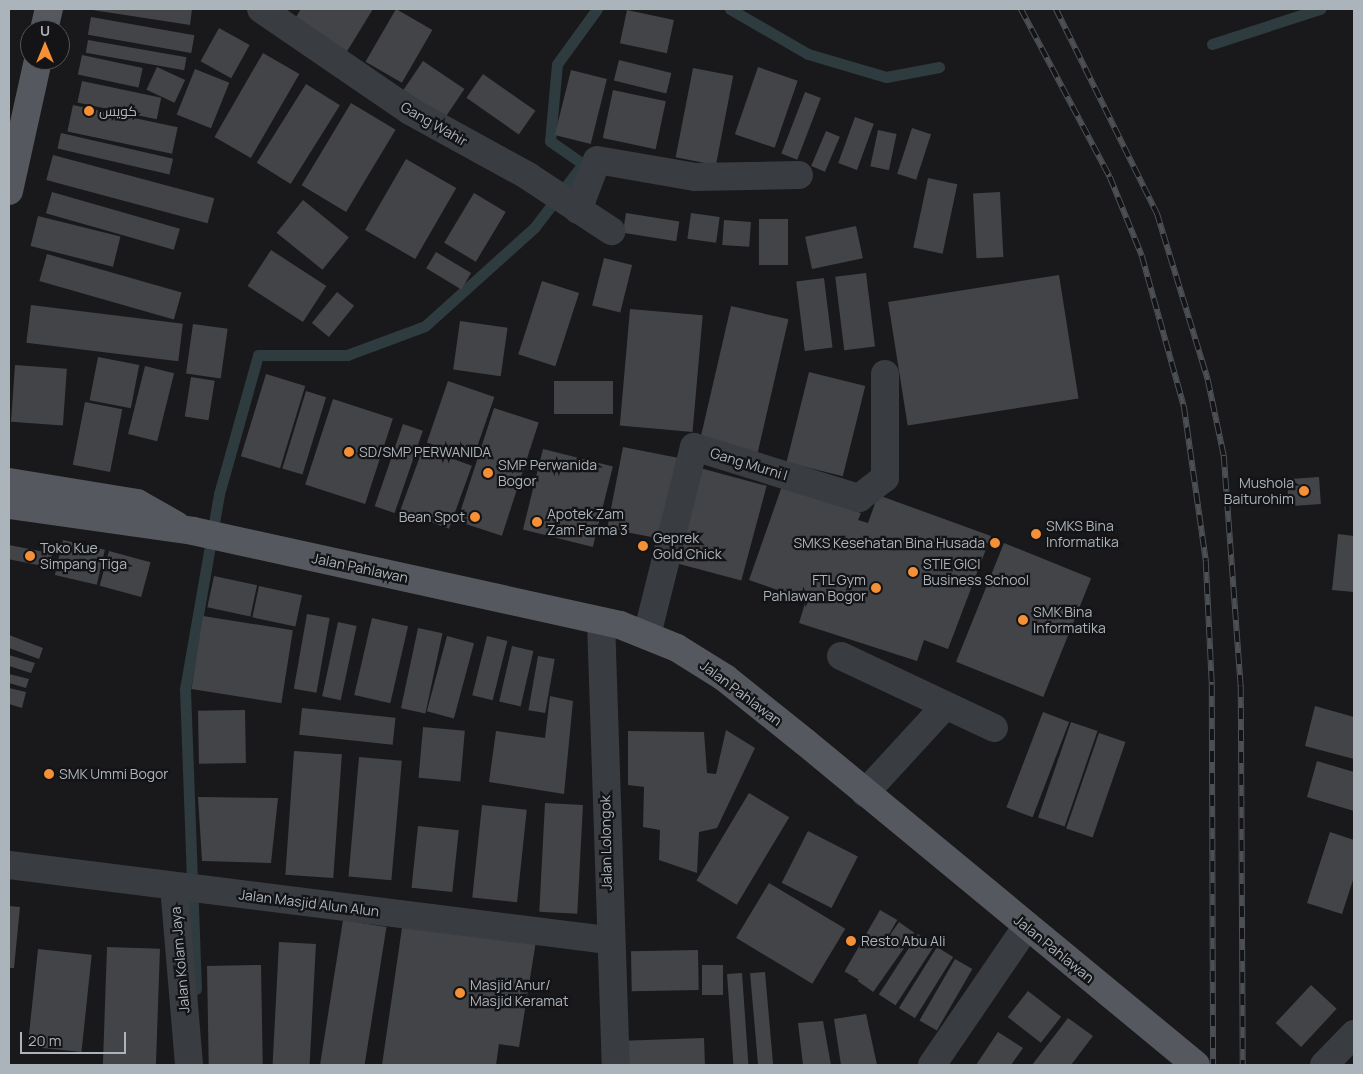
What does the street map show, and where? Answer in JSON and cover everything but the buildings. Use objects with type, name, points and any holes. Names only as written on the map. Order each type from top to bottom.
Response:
[{"type":"main road","points":[[9,191],[36,70]]},
{"type":"main road","name":"Jalan Pahlawan","points":[[9,482],[136,503],[187,530]]},
{"type":"main road","name":"Jalan Pahlawan","points":[[9,505],[132,526],[187,530],[601,621],[647,635],[725,678],[1196,1065]]},
{"type":"street","name":"Gang Wahir","points":[[261,9],[410,111],[528,176],[611,231]]},
{"type":"street","points":[[576,209],[597,160],[695,177],[799,175]]},
{"type":"street","name":"Gang Murni I","points":[[647,635],[694,447],[859,498],[885,478],[885,374]]},
{"type":"street","name":"Jalan Lolongok","points":[[601,621],[608,940],[616,1065]]},
{"type":"street","points":[[840,656],[994,728]]},
{"type":"street","points":[[865,793],[945,706]]},
{"type":"street","name":"Jalan Masjid Alun Alun","points":[[9,865],[608,940]]},
{"type":"street","name":"Jalan Kolam Jaya","points":[[186,887],[189,1065]]},
{"type":"street","points":[[932,1065],[1026,927]]},
{"type":"street","points":[[1324,1065],[1354,1034]]},
{"type":"waterway","points":[[196,989],[185,689],[219,494],[258,355],[347,355],[425,326],[534,228],[583,164],[550,141],[557,64],[597,9]]},
{"type":"waterway","points":[[730,9],[808,54],[886,77],[939,67]]},
{"type":"waterway","points":[[1212,44],[1320,9]]},
{"type":"railway","points":[[1021,9],[1110,177],[1142,256],[1184,406],[1206,561],[1212,685],[1213,1065]]},
{"type":"railway","points":[[1056,9],[1157,213],[1208,380],[1224,456],[1241,686],[1243,1065]]},
{"type":"place","name":"كويس","points":[[89,111]]},
{"type":"place","name":"SD/SMP PERWANIDA","points":[[349,452]]},
{"type":"place","name":"SMP Perwanida Bogor","points":[[488,473]]},
{"type":"place","name":"Mushola Baiturohim","points":[[1304,491]]},
{"type":"place","name":"Bean Spot","points":[[475,517]]},
{"type":"place","name":"Apotek Zam Zam Farma 3","points":[[537,522]]},
{"type":"place","name":"SMKS Bina Informatika","points":[[1036,534]]},
{"type":"place","name":"SMKS Kesehatan Bina Husada","points":[[995,543]]},
{"type":"place","name":"Geprek Gold Chick","points":[[643,546]]},
{"type":"place","name":"Toko Kue Simpang Tiga","points":[[30,556]]},
{"type":"place","name":"STIE GICI Business School","points":[[913,572]]},
{"type":"place","name":"FTL Gym Pahlawan Bogor","points":[[876,588]]},
{"type":"place","name":"SMK Bina Informatika","points":[[1023,620]]},
{"type":"place","name":"SMK Ummi Bogor","points":[[49,774]]},
{"type":"place","name":"Resto Abu Ali","points":[[851,941]]},
{"type":"place","name":"Masjid Anur/ Masjid Keramat","points":[[460,993]]}]
